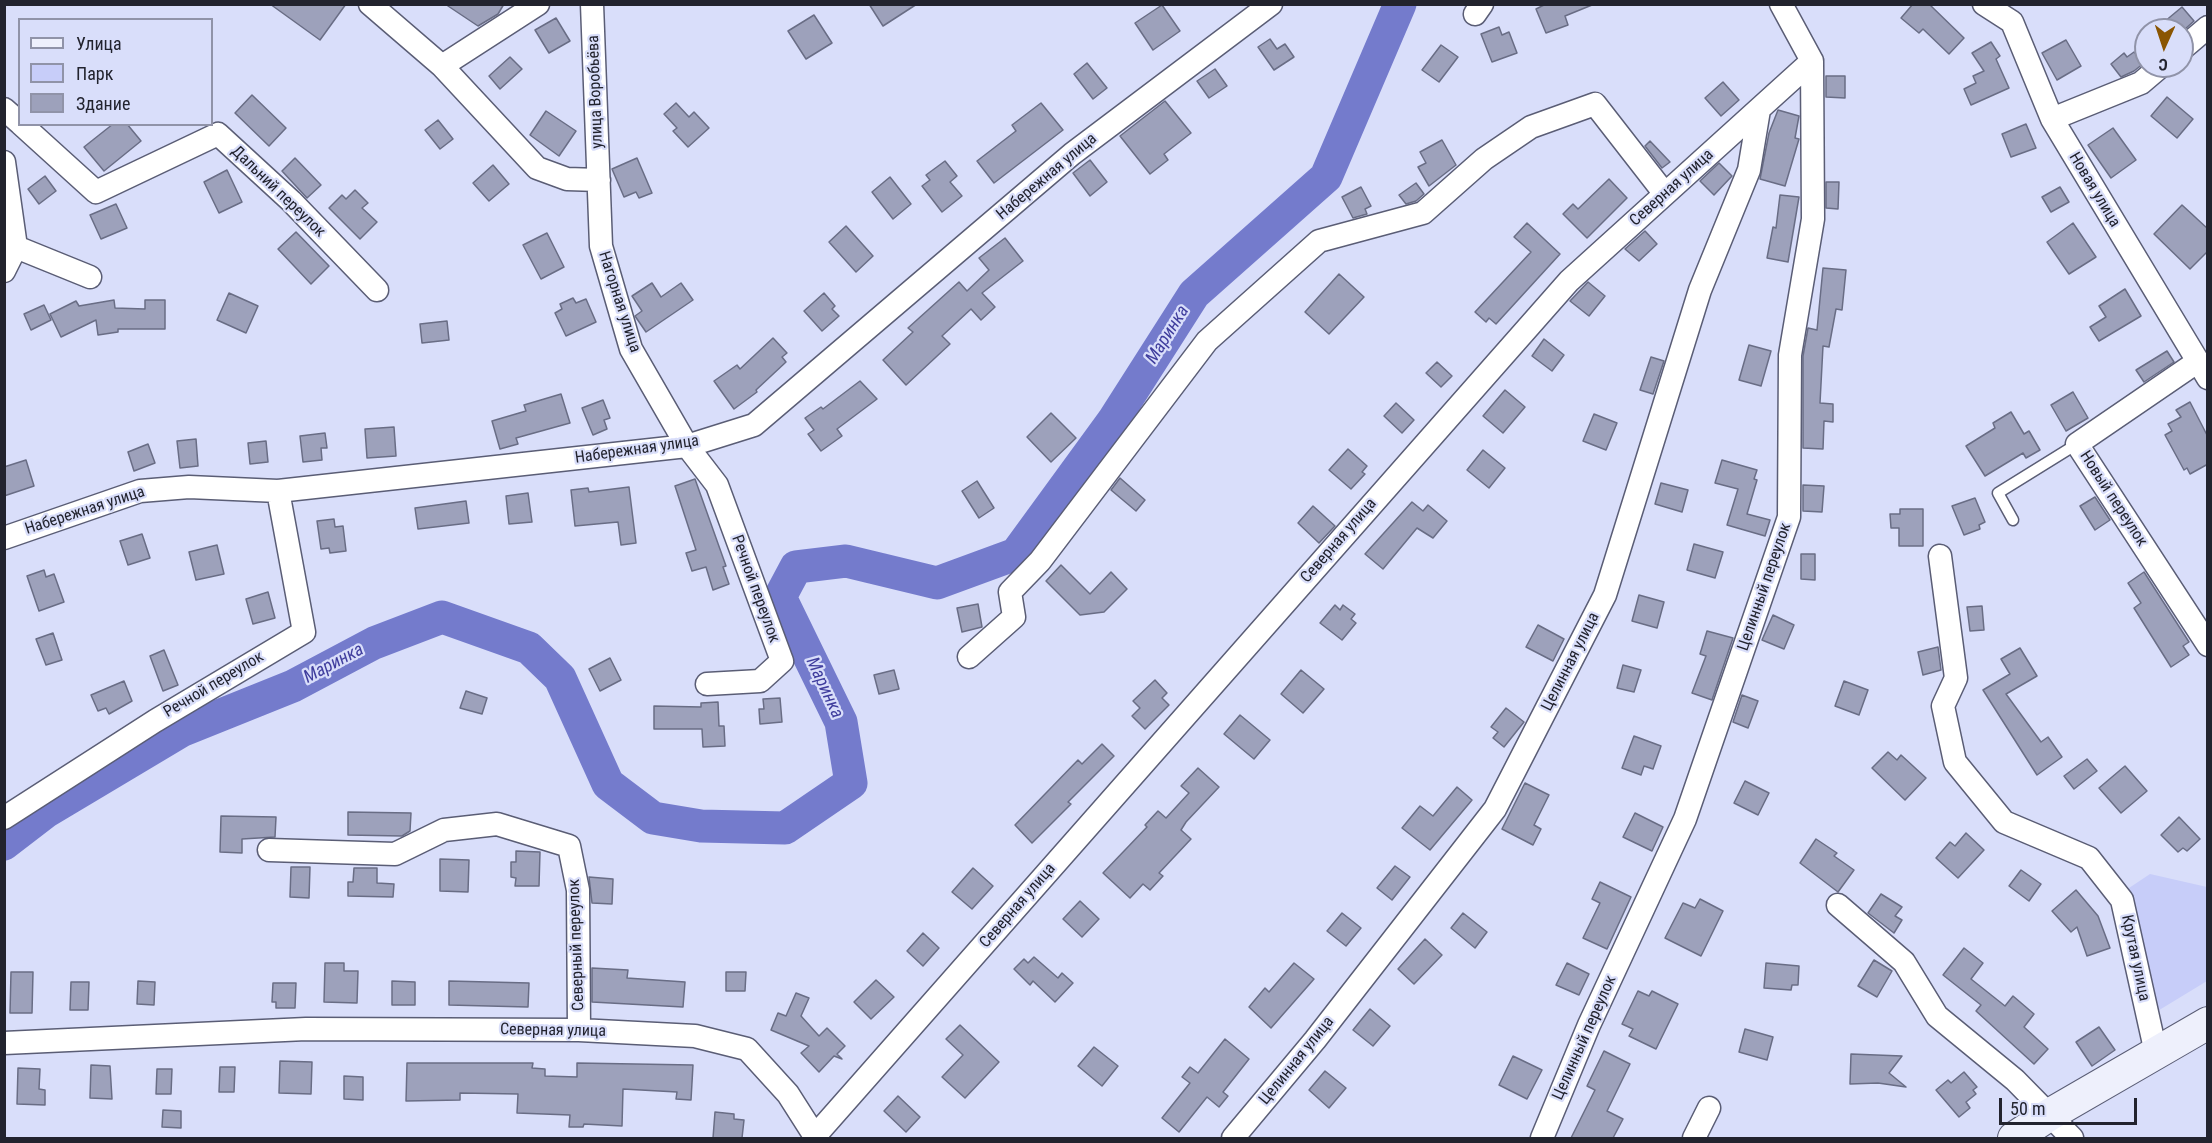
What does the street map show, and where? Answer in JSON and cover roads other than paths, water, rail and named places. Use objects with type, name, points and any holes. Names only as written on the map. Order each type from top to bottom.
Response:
[{"type":"street","points":[[370,4],[442,66],[537,168],[567,179],[599,180]]},
{"type":"street","points":[[442,66],[538,4]]},
{"type":"street","name":"улица Воробьёва","points":[[592,4],[599,180]]},
{"type":"street","name":"Набережная улица","points":[[4,538],[140,491],[189,487],[278,491],[687,446],[754,425],[1072,154],[1271,4]]},
{"type":"street","name":"Целинный переулок","points":[[1542,1138],[1589,1025],[1685,819],[1789,517],[1790,355],[1813,219],[1812,61],[1781,4]]},
{"type":"street","name":"Новая улица","points":[[1984,4],[2012,22],[2052,119],[2202,370]]},
{"type":"street","points":[[2194,39],[2208,27]]},
{"type":"street","name":"Северная улица","points":[[4,1043],[306,1029],[579,1030],[695,1036],[747,1049],[788,1095],[815,1137],[1569,281],[1812,61]]},
{"type":"street","points":[[2052,119],[2141,83],[2147,78]]},
{"type":"street","points":[[969,657],[1014,617],[1010,592],[1040,561],[1207,341],[1318,241],[1423,213],[1484,159],[1531,127],[1595,104],[1665,194]]},
{"type":"street","name":"Дальний переулок","points":[[4,109],[18,122]]},
{"type":"street","name":"Целинная улица","points":[[1233,1138],[1315,1040],[1495,809],[1605,595],[1700,290],[1749,170],[1758,110]]},
{"type":"street","name":"Дальний переулок","points":[[22,126],[96,192],[218,134],[291,201],[377,290]]},
{"type":"street","points":[[4,162],[16,248],[4,271]]},
{"type":"street","name":"Нагорная улица","points":[[599,180],[601,246],[631,349],[687,446]]},
{"type":"street","points":[[16,248],[90,277]]},
{"type":"street","name":"Новый переулок","points":[[2202,370],[2077,444],[2208,645]]},
{"type":"street","name":"Речной переулок","points":[[687,446],[717,485],[782,661],[760,681],[707,684]]},
{"type":"street","name":"Речной переулок","points":[[4,818],[155,721],[304,632],[278,491]]},
{"type":"street","name":"Крутая улица","points":[[1940,556],[1956,678],[1942,706],[1955,762],[2004,822],[2089,858],[2122,900],[2156,1053]]},
{"type":"street","name":"Северный переулок","points":[[269,850],[395,854],[444,830],[497,824],[569,846],[578,890],[579,1030]]},
{"type":"street","points":[[1838,904],[1904,962],[1937,1016],[2015,1080],[2072,1138]]},
{"type":"street","points":[[2014,1138],[2049,1115],[2208,1023]]},
{"type":"street","points":[[1694,1138],[1709,1108]]},
{"type":"lane","points":[[2013,520],[1998,493],[2077,444]]},
{"type":"waterway","name":"Маринка","points":[[4,844],[47,811],[181,731],[293,686],[374,643],[442,617],[529,648],[560,678],[608,784],[653,818],[701,826],[785,828],[851,783],[841,722],[780,597],[796,567],[846,561],[937,583],[1016,554],[1113,421],[1194,294],[1326,177],[1400,4]]}]
